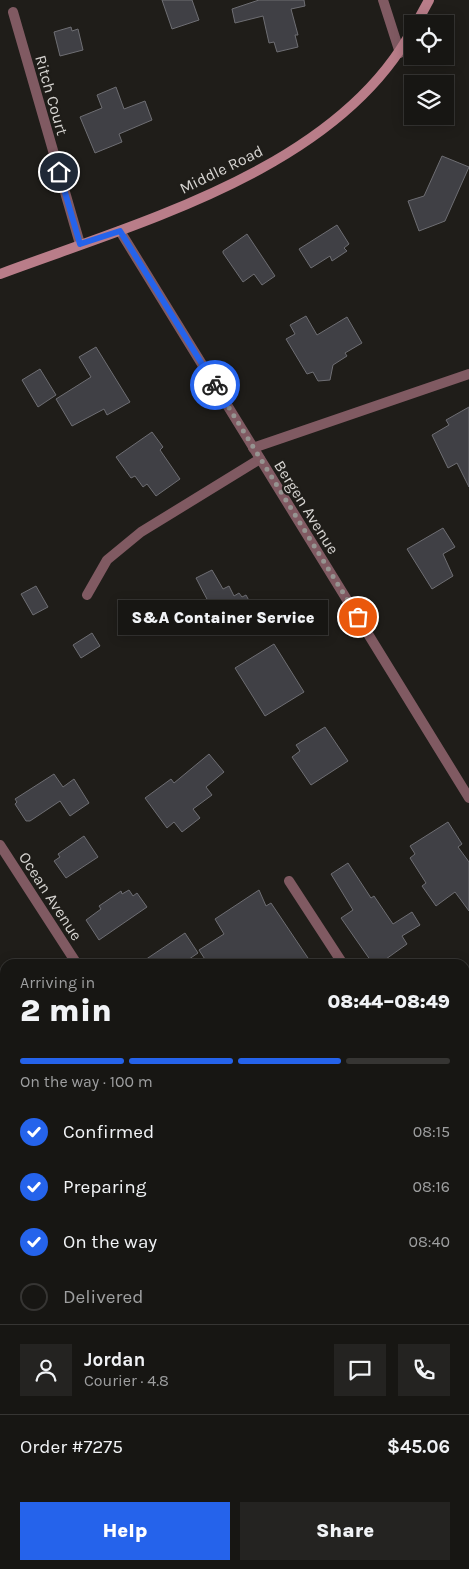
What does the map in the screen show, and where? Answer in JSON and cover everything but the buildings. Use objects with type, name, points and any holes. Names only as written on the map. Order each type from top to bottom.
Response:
[{"type":"main road","points":[[420,15],[428,0]]},
{"type":"main road","name":"Middle Road","points":[[0,274],[120,231],[233,184],[292,150],[344,114],[400,53],[404,45]]},
{"type":"street","points":[[383,0],[400,53]]},
{"type":"street","name":"Ritch Court","points":[[13,12],[80,244]]},
{"type":"street","name":"Bergen Avenue","points":[[120,231],[469,798]]},
{"type":"street","points":[[253,448],[469,374]]},
{"type":"street","points":[[87,595],[107,560],[140,532],[260,459]]},
{"type":"street","name":"Ocean Avenue","points":[[0,845],[74,959]]},
{"type":"street","points":[[289,881],[340,959]]},
{"type":"way so far","points":[[215,385],[358,617]]},
{"type":"place","name":"S&A Container Service","points":[[358,617]]},
{"type":"route","points":[[59,172],[80,244],[120,231],[215,385]]}]
